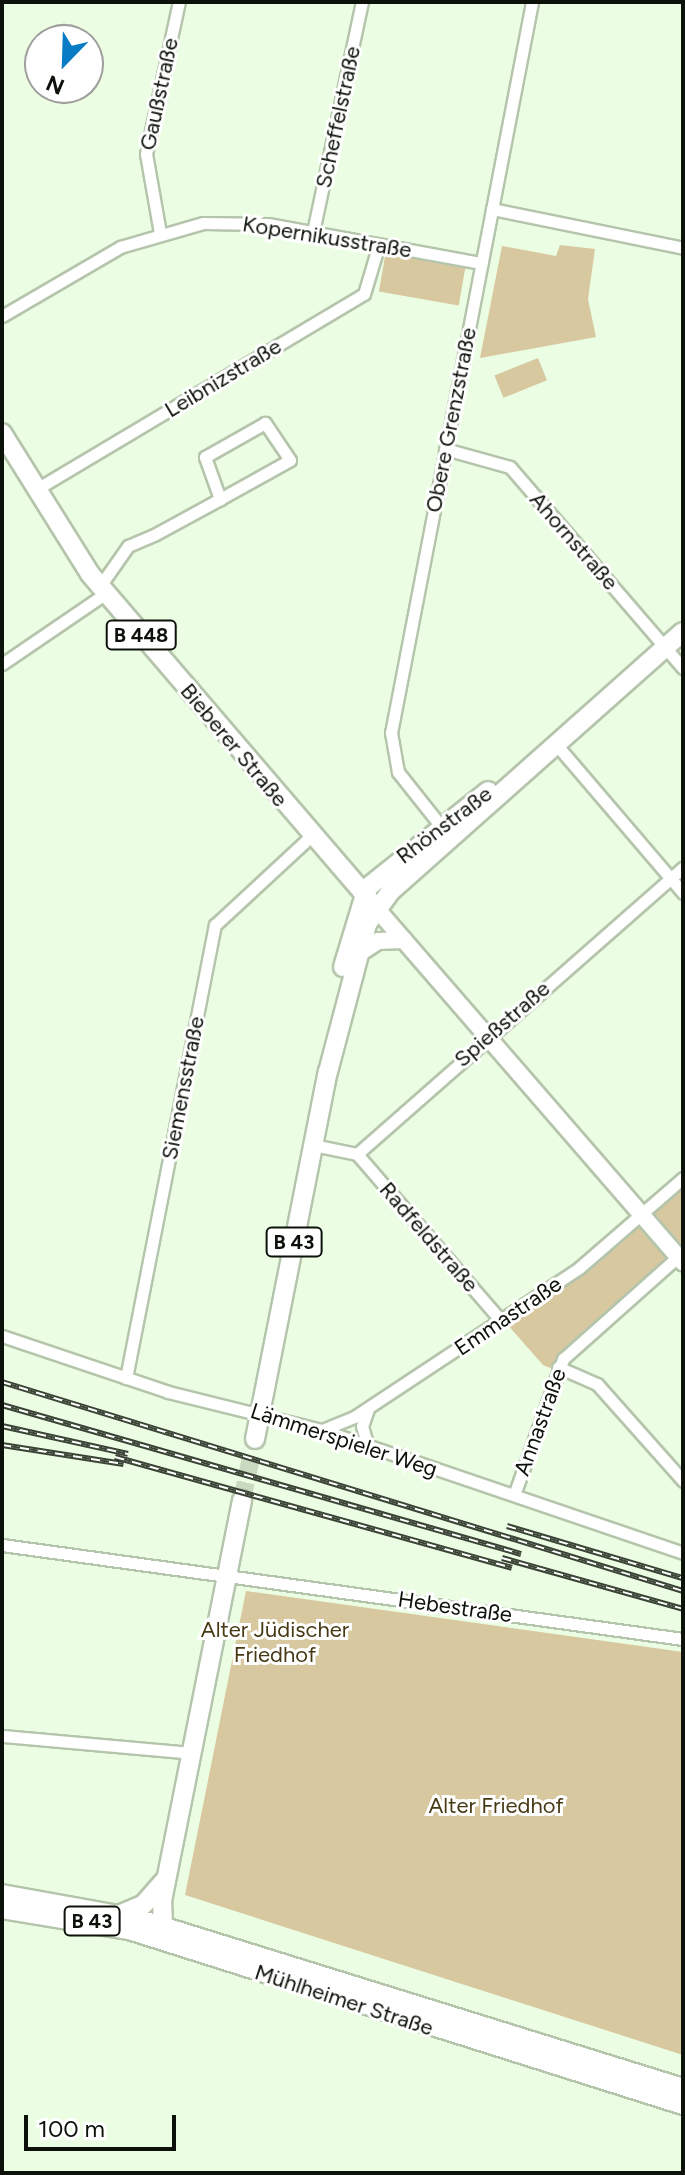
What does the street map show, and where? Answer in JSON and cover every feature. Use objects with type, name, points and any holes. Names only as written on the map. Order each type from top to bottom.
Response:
[{"type":"main road","name":"Bieberer Straße","points":[[2,433],[35,490],[103,590],[310,837],[370,901]]},
{"type":"main road","name":"Rhönstraße","points":[[370,901],[683,632]]},
{"type":"main road","name":"Rhönstraße","points":[[370,901],[440,825],[531,763]]},
{"type":"main road","name":"B 43","points":[[255,1439],[328,1072],[370,901]]},
{"type":"main road","name":"B 43","points":[[328,1072],[350,928],[370,901]]},
{"type":"main road","name":"B 43","points":[[161,1933],[171,1912],[174,1855],[191,1753],[242,1500]]},
{"type":"main road","name":"B 43","points":[[121,1914],[144,1904],[167,1877],[174,1855]]},
{"type":"main road","points":[[161,1933],[167,1877]]},
{"type":"main road","name":"Mühlheimer Straße","points":[[2,1894],[121,1914],[161,1933],[683,2105]]},
{"type":"main road","name":"Mühlheimer Straße","points":[[2,1909],[161,1933],[683,2088]]},
{"type":"street","name":"Gaußstraße","points":[[160,233],[146,154],[179,2]]},
{"type":"street","name":"Scheffelstraße","points":[[313,232],[362,2]]},
{"type":"street","name":"Obere Grenzstraße","points":[[440,825],[401,777],[391,741],[532,2]]},
{"type":"street","points":[[492,209],[683,248]]},
{"type":"street","name":"Kopernikusstraße","points":[[2,316],[160,233],[230,221],[313,232],[481,263]]},
{"type":"street","name":"Leibnizstraße","points":[[35,490],[364,294],[379,244]]},
{"type":"street","points":[[2,664],[103,590],[128,546],[220,499],[290,460],[265,423],[202,461],[220,499]]},
{"type":"street","name":"Ahornstraße","points":[[445,449],[510,467],[683,668]]},
{"type":"street","points":[[555,743],[683,893]]},
{"type":"street","name":"Siemensstraße","points":[[126,1378],[215,925],[310,837]]},
{"type":"street","name":"Spießstraße","points":[[357,1154],[683,868]]},
{"type":"street","name":"Bieberer Straße","points":[[370,901],[681,1257]]},
{"type":"street","points":[[358,954],[378,941],[404,940]]},
{"type":"street","points":[[313,1145],[357,1154]]},
{"type":"street","name":"Radfeldstraße","points":[[357,1154],[501,1321]]},
{"type":"street","name":"Emmastraße","points":[[322,1430],[368,1408],[501,1321],[683,1178]]},
{"type":"street","name":"Annastraße","points":[[514,1495],[558,1367],[681,1257]]},
{"type":"street","name":"Lämmerspieler Weg","points":[[2,1336],[126,1378],[261,1411],[322,1430],[369,1450],[514,1495],[683,1553]]},
{"type":"street","points":[[558,1367],[594,1381],[683,1481]]},
{"type":"street","points":[[368,1408],[362,1426],[369,1450]]},
{"type":"street","name":"Hebestraße","points":[[2,1545],[683,1639]]},
{"type":"street","points":[[2,1736],[191,1753]]},
{"type":"green space","points":[[560,245],[595,249],[588,299],[596,337],[480,358],[502,246],[556,256]]},
{"type":"green space","points":[[386,251],[466,265],[459,305],[379,291]]},
{"type":"green space","points":[[538,358],[547,380],[503,398],[494,376]]},
{"type":"green space","points":[[683,1189],[683,1241],[550,1368],[543,1365],[507,1324]]},
{"type":"green space","name":"Alter Friedhof","points":[[246,1591],[683,1652],[683,2055],[185,1895]]},
{"type":"tunnel","points":[[242,1500],[255,1439]]},
{"type":"railway","points":[[2,1382],[683,1591]]},
{"type":"railway","points":[[2,1405],[521,1554]]},
{"type":"railway","points":[[2,1426],[128,1454]]},
{"type":"railway","points":[[2,1445],[124,1464]]},
{"type":"railway","points":[[115,1457],[512,1568]]},
{"type":"railway","points":[[507,1526],[683,1578]]},
{"type":"railway","points":[[502,1558],[683,1609]]},
{"type":"park label","name":"Alter Jüdischer Friedhof","points":[[275,1642]]}]
